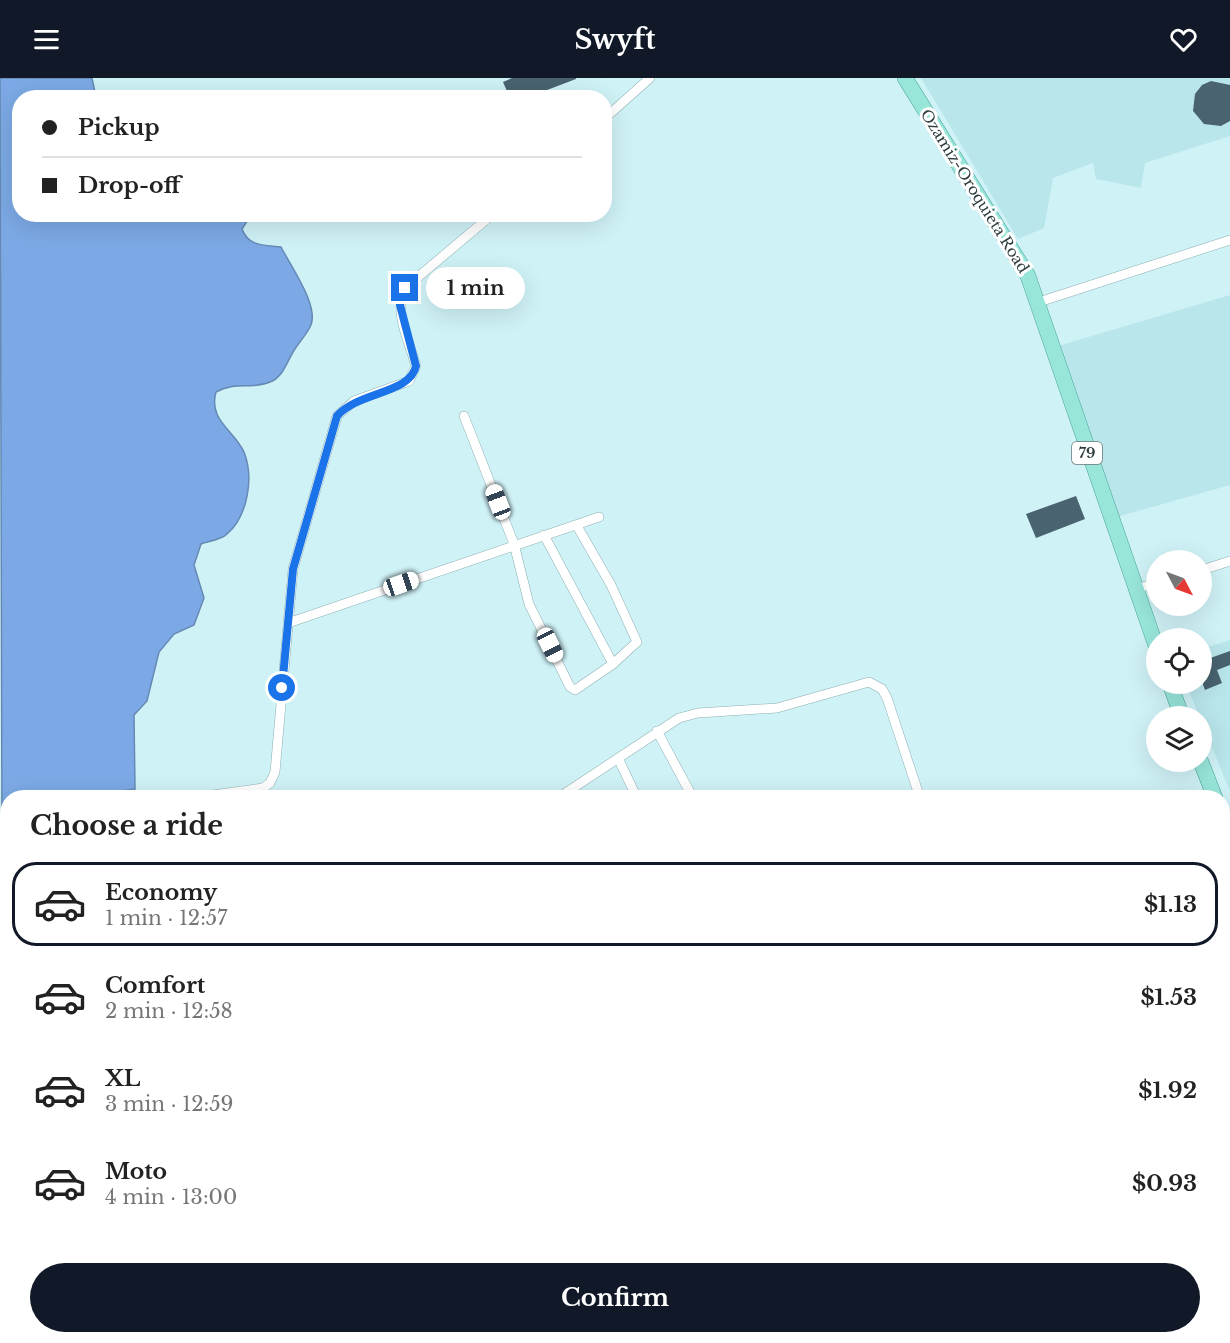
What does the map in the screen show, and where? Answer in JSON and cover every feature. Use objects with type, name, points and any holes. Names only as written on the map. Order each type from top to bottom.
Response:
[{"type":"main road","name":"Ozamiz-Oroquieta Road","points":[[905,78],[1019,260],[1150,628]]},
{"type":"main road","points":[[1205,772],[1212,790]]},
{"type":"street","points":[[612,112],[650,78]]},
{"type":"street","points":[[249,790],[263,788],[270,783],[275,772],[293,569],[337,416],[354,401],[409,381],[416,366],[401,312],[401,297],[405,288],[483,222]]},
{"type":"street","points":[[1036,303],[1230,240]]},
{"type":"street","points":[[464,416],[514,544],[529,603],[570,687],[574,690],[613,664],[636,645],[637,639],[611,585],[577,526]]},
{"type":"street","points":[[288,623],[514,544],[577,526],[599,517]]},
{"type":"street","points":[[544,535],[613,664]]},
{"type":"street","points":[[1212,567],[1230,561]]},
{"type":"street","points":[[1136,589],[1146,586]]},
{"type":"street","points":[[573,790],[679,718],[691,714],[777,708],[859,683],[874,683],[887,698],[917,790]]},
{"type":"street","points":[[657,731],[689,790]]},
{"type":"street","points":[[618,758],[633,790]]},
{"type":"shaded area","points":[[921,78],[1230,78],[1230,136],[1145,163],[1141,188],[1096,179],[1093,163],[1053,178],[1044,228],[1018,239]]},
{"type":"shaded area","points":[[1230,295],[1230,485],[1117,517],[1058,346]]},
{"type":"shaded area","points":[[1230,640],[1230,789],[1212,747],[1212,706],[1195,706],[1190,694],[1212,694],[1212,646]]},
{"type":"water","points":[[0,78],[92,78],[95,90],[12,90],[12,222],[246,222],[242,229],[253,242],[281,247],[308,298],[312,319],[308,331],[278,377],[263,384],[230,387],[216,392],[214,402],[219,417],[240,444],[247,462],[249,484],[247,496],[240,517],[227,534],[201,544],[194,565],[204,598],[194,625],[174,634],[159,652],[147,701],[134,715],[135,789],[2,790]]},
{"type":"building","points":[[512,78],[576,78],[547,90],[506,90],[503,82]]},
{"type":"building","points":[[1211,81],[1230,85],[1230,121],[1221,126],[1204,124],[1193,111],[1195,94],[1202,85]]},
{"type":"building","points":[[1076,496],[1085,519],[1036,538],[1026,514]]},
{"type":"building","points":[[1230,651],[1230,665],[1217,670],[1222,683],[1212,687],[1212,657]]},
{"type":"route","points":[[282,688],[293,569],[337,416],[354,401],[400,386],[409,381],[415,373],[416,366],[400,305],[405,288]]}]
